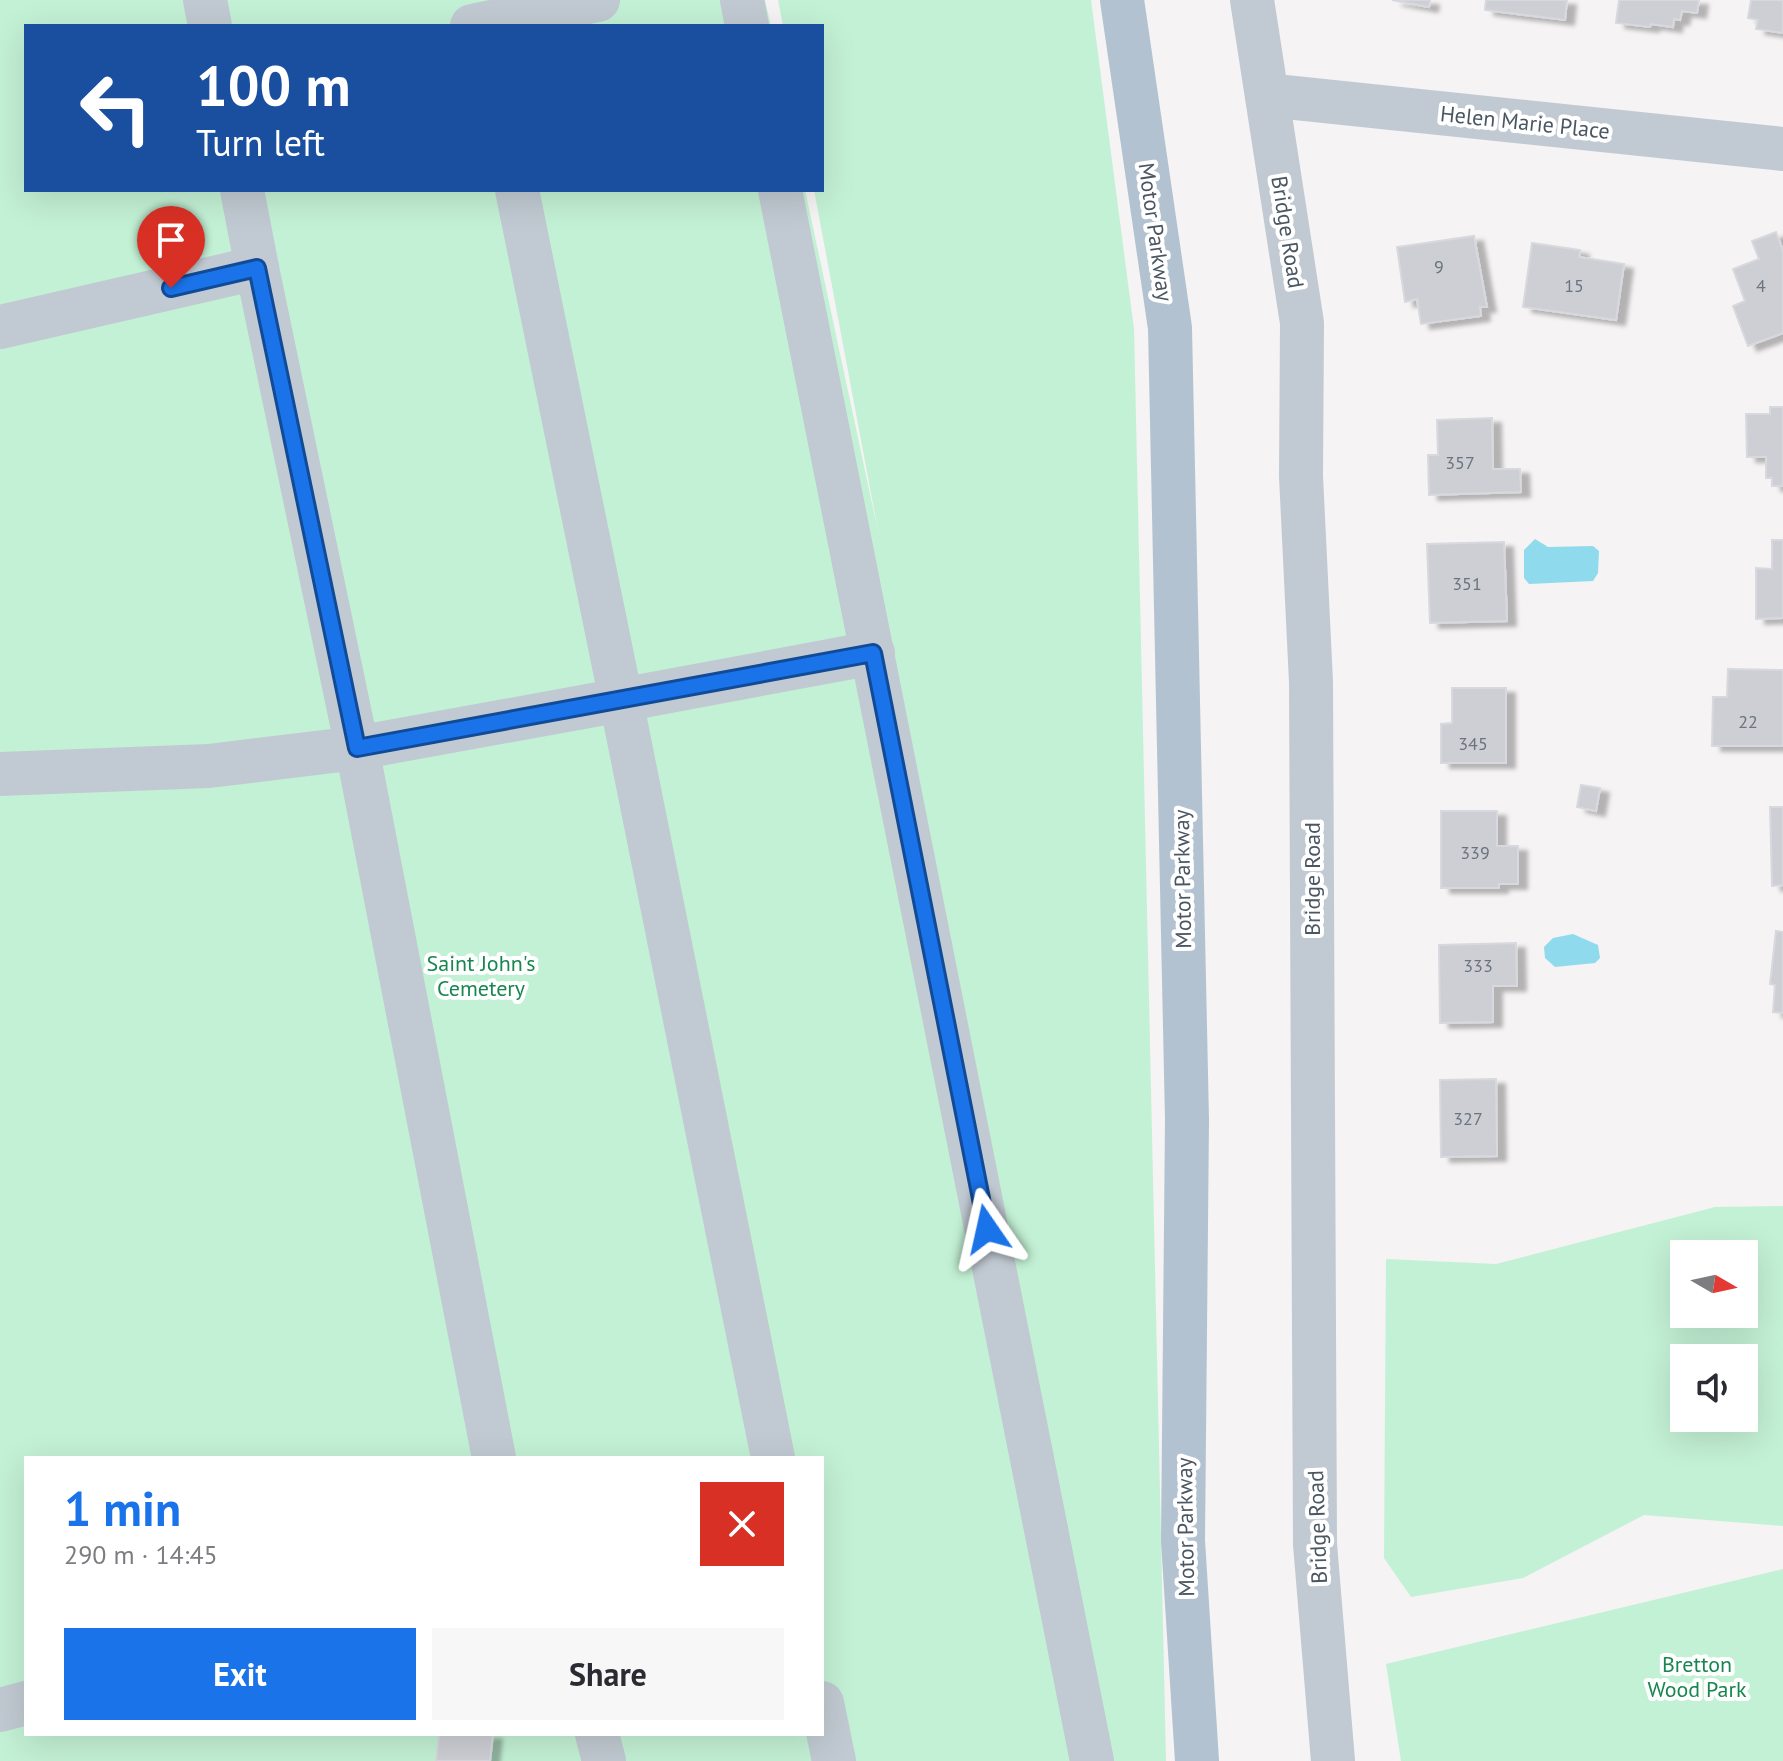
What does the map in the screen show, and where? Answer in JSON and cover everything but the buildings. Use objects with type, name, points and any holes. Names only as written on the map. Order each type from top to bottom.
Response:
[{"type":"main road","name":"Motor Parkway","points":[[1122,0],[1170,328],[1187,1120],[1183,1541],[1197,1761]]},
{"type":"street","points":[[205,0],[210,24]]},
{"type":"street","points":[[479,19],[598,0]]},
{"type":"street","points":[[742,0],[747,24]]},
{"type":"street","name":"Bridge Road","points":[[1252,0],[1302,323],[1301,476],[1311,698],[1315,1544],[1333,1761]]},
{"type":"street","name":"Helen Marie Place","points":[[1267,95],[1783,149]]},
{"type":"street","points":[[242,192],[357,748],[494,1456]]},
{"type":"street","points":[[517,192],[773,1456]]},
{"type":"street","points":[[780,192],[1092,1761]]},
{"type":"street","points":[[0,327],[257,268]]},
{"type":"street","points":[[0,774],[209,766],[357,748],[873,653]]},
{"type":"street","points":[[0,1710],[24,1704]]},
{"type":"street","points":[[824,1713],[834,1761]]},
{"type":"street","points":[[598,1736],[604,1761]]},
{"type":"green space","name":"Saint John's Cemetery","points":[[0,0],[765,0],[771,24],[24,24],[24,192],[805,192],[879,536],[814,192],[824,192],[824,24],[783,24],[778,0],[1091,0],[1134,329],[1166,1761],[0,1761]]},
{"type":"green space","points":[[1783,1206],[1783,1526],[1644,1515],[1523,1578],[1411,1597],[1384,1558],[1386,1259],[1496,1264],[1715,1207]]},
{"type":"green space","name":"Bretton Wood Park","points":[[1783,1569],[1783,1761],[1401,1761],[1386,1664]]},
{"type":"water","points":[[1535,539],[1548,547],[1593,546],[1599,551],[1598,573],[1593,581],[1529,584],[1524,578],[1524,550]]},
{"type":"water","points":[[1573,934],[1598,945],[1600,958],[1595,963],[1555,967],[1545,958],[1544,947],[1553,938]]},
{"type":"route","points":[[171,288],[257,268],[357,748],[873,653],[987,1229]]}]
